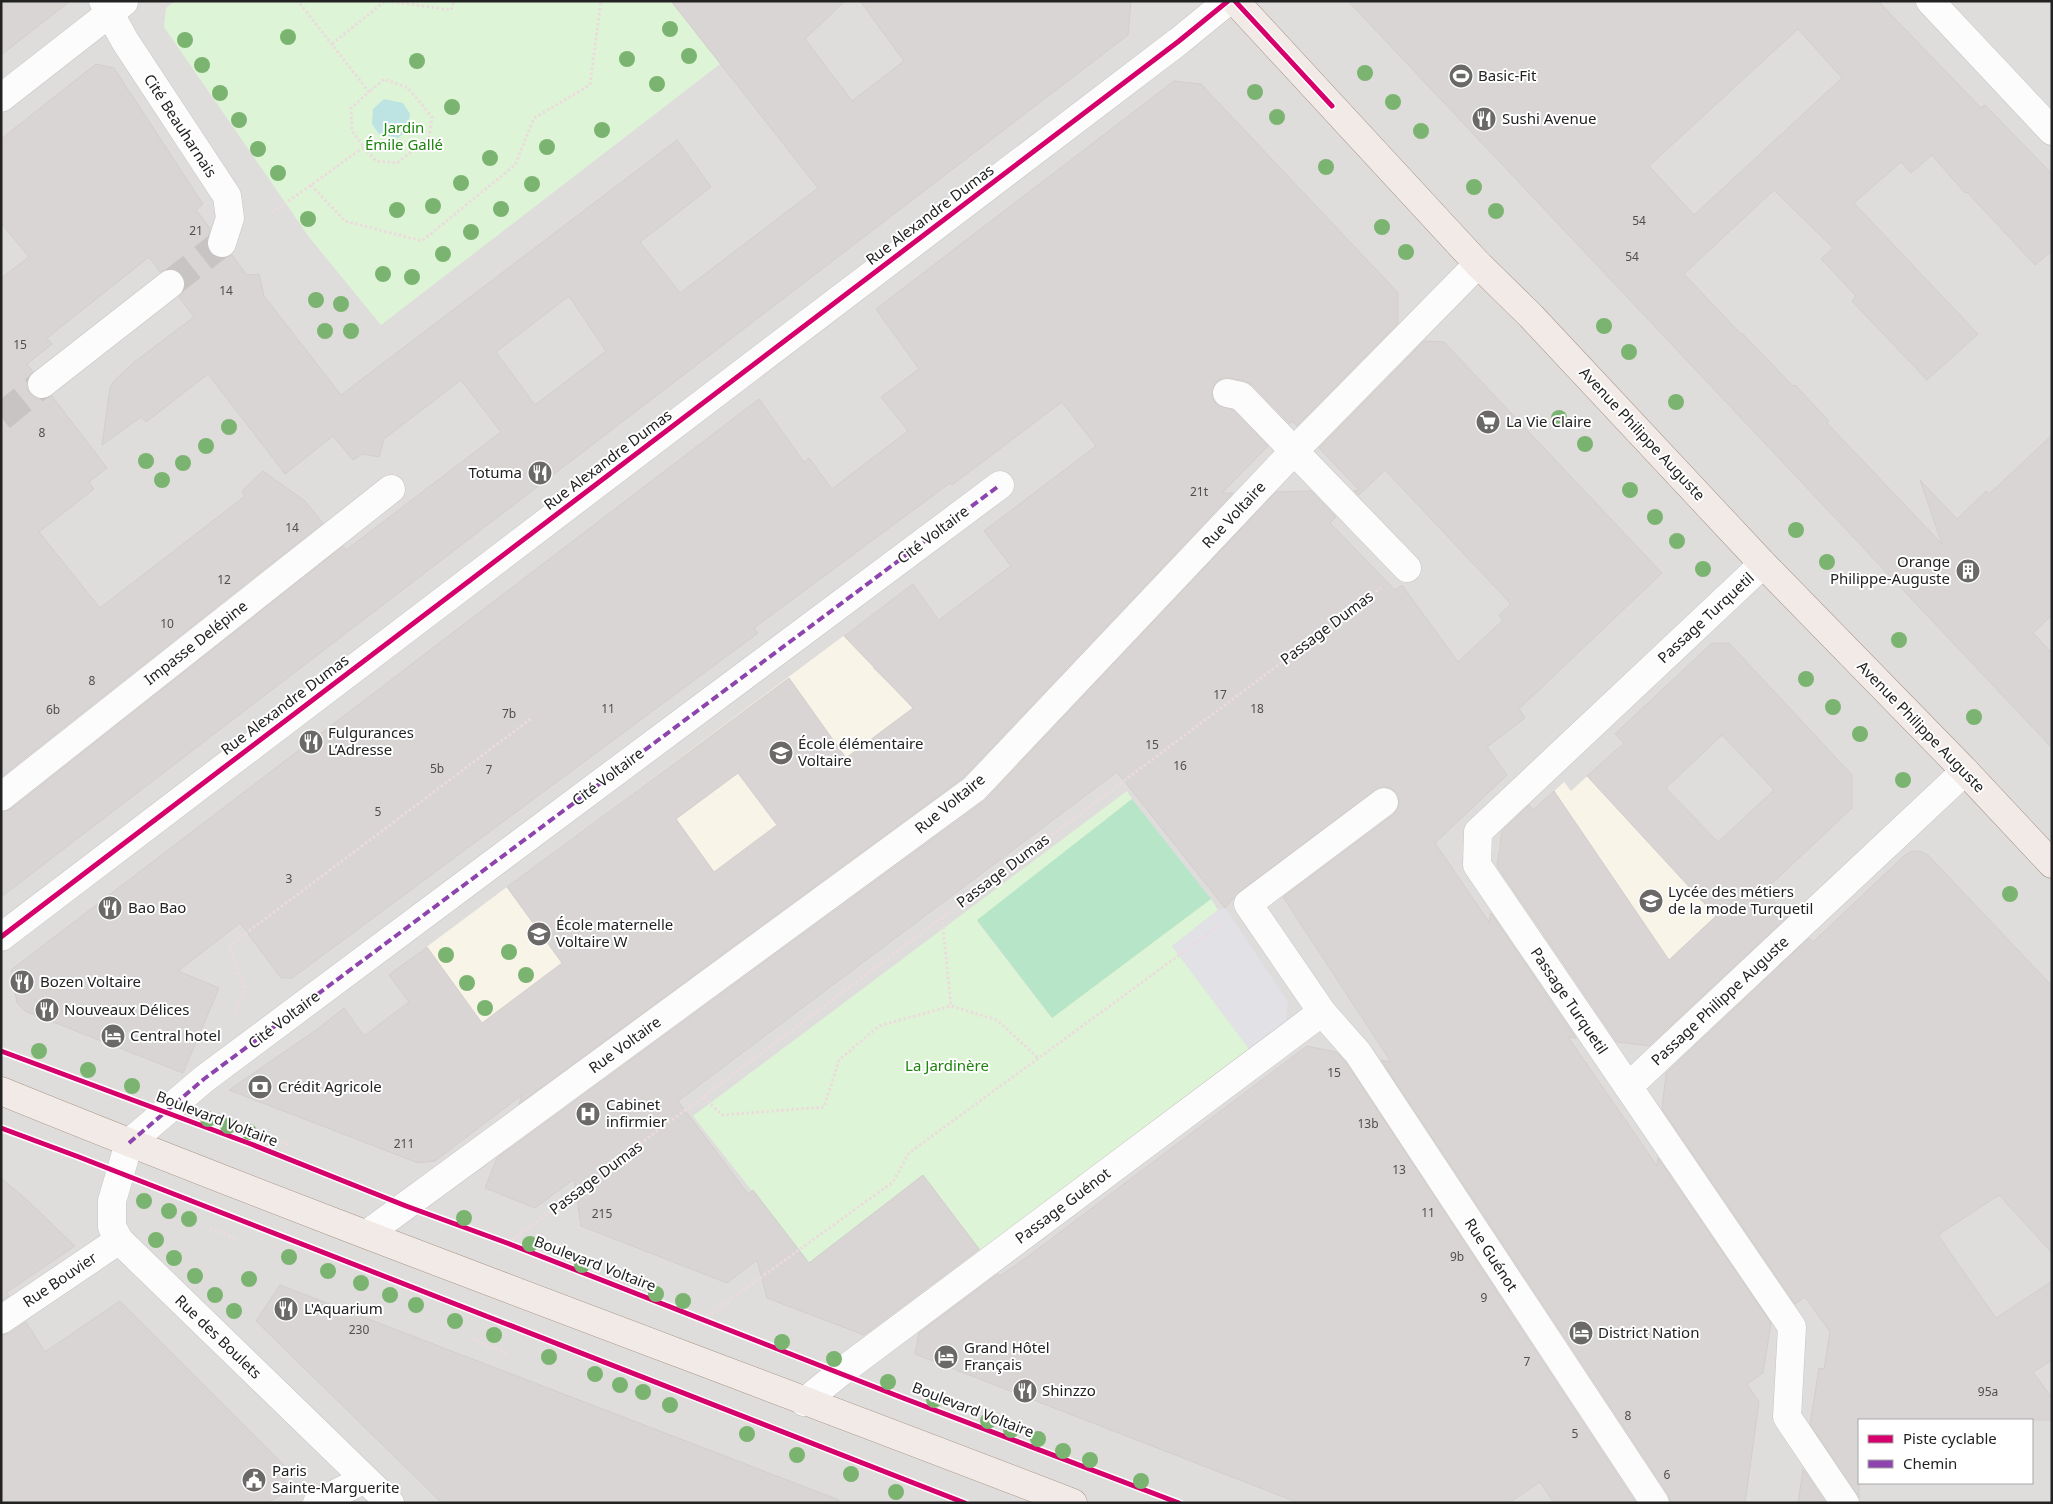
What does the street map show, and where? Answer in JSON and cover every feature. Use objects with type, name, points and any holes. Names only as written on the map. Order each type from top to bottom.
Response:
[{"type":"main road","name":"Avenue Philippe Auguste","points":[[1235,1],[1478,264],[1531,316],[1763,564],[1965,771],[2052,864]]},
{"type":"main road","points":[[1,1091],[129,1143],[1073,1503]]},
{"type":"street","name":"Rue Alexandre Dumas","points":[[1,937],[1155,59],[1228,1]]},
{"type":"street","points":[[1930,1],[2052,131]]},
{"type":"street","points":[[1,98],[113,5]]},
{"type":"street","name":"Cité Beauharnais","points":[[113,5],[125,41],[226,196],[230,218],[222,243]]},
{"type":"street","name":"Rue Voltaire","points":[[367,1234],[974,789],[1294,451],[1478,264]]},
{"type":"street","points":[[42,384],[170,284]]},
{"type":"street","points":[[1227,393],[1241,396],[1407,568]]},
{"type":"street","name":"Cité Voltaire","points":[[129,1143],[204,1079],[1000,485]]},
{"type":"street","name":"Impasse Delépine","points":[[1,797],[391,489]]},
{"type":"street","name":"Passage Turquetil","points":[[1763,564],[1478,832],[1477,865],[1792,1327],[1787,1417],[1845,1503]]},
{"type":"street","name":"Passage Philippe Auguste","points":[[1628,1087],[1965,771]]},
{"type":"street","name":"Rue Guénot","points":[[1384,802],[1248,904],[1322,1012],[1358,1053],[1655,1503]]},
{"type":"street","name":"Passage Guénot","points":[[804,1402],[841,1372],[1322,1012]]},
{"type":"street","points":[[118,1240],[112,1227],[112,1201],[129,1143]]},
{"type":"street","name":"Rue Bouvier","points":[[1,1320],[118,1240]]},
{"type":"street","name":"Rue des Boulets","points":[[118,1240],[390,1503]]},
{"type":"street","points":[[317,1503],[365,1478]]},
{"type":"path","points":[[298,1],[369,92]]},
{"type":"path","points":[[332,44],[386,1],[451,10],[454,1]]},
{"type":"path","points":[[311,184],[345,221],[422,241],[515,165],[534,118],[590,85],[601,1]]},
{"type":"path","points":[[384,79],[408,88],[432,117],[428,138],[397,164],[376,161],[352,131],[351,108],[369,92],[384,79]]},
{"type":"path","points":[[272,213],[364,147]]},
{"type":"path","points":[[235,1015],[244,987],[229,946],[532,718]]},
{"type":"path","points":[[942,917],[951,1006]]},
{"type":"path","points":[[665,1349],[703,1319],[892,1182],[909,1153],[1224,923]]},
{"type":"path","points":[[704,1096],[722,1115],[824,1107],[839,1060],[879,1026],[951,1006],[997,1020],[1038,1058]]},
{"type":"path","points":[[267,1136],[291,1146]]},
{"type":"path","points":[[210,1228],[237,1239]]},
{"type":"path","points":[[693,1315],[712,1322]]},
{"type":"path","points":[[472,1339],[509,1354]]},
{"type":"shaded area","points":[[1,1],[2052,1],[2052,1503],[1,1503]]},
{"type":"shaded area","name":"École élémentaire Voltaire","points":[[913,584],[939,619],[873,668],[923,717],[478,1048],[413,957]]},
{"type":"shaded area","name":"Lycée des métiers de la mode Turquetil","points":[[1624,743],[1783,911],[1641,1045],[1624,1043],[1498,858],[1500,841],[1564,782],[1571,791]]},
{"type":"shaded area","points":[[1225,908],[1288,1002],[1286,1021],[1249,1049],[1172,946],[1218,910]]},
{"type":"green space","name":"Jardin Émile Gallé","points":[[175,1],[671,1],[720,64],[381,325],[309,237],[164,27],[166,8]]},
{"type":"green space","name":"La Jardinère","points":[[1127,791],[1132,799],[977,921],[1052,1018],[1211,899],[1218,910],[1172,946],[1249,1049],[981,1251],[923,1176],[809,1263],[693,1116]]},
{"type":"green space","points":[[1132,799],[1211,899],[1052,1018],[977,920]]},
{"type":"water","points":[[384,99],[403,103],[410,114],[407,130],[398,138],[379,134],[372,124],[373,109]]},
{"type":"building","points":[[1,1],[70,1],[1,55]]},
{"type":"building","points":[[671,1],[845,1],[805,39],[852,101],[904,61],[860,1],[1131,1],[1128,35],[1,897],[1,812],[11,809],[343,546],[346,550],[501,432],[461,380],[384,439],[379,457],[362,454],[353,460],[333,436],[285,474],[208,374],[146,422],[141,417],[102,445],[110,388],[114,381],[133,363],[194,317],[179,297],[185,289],[183,275],[175,269],[167,269],[160,272],[149,257],[47,338],[52,344],[27,364],[33,372],[27,379],[29,393],[37,399],[45,399],[52,396],[107,468],[89,482],[94,489],[39,532],[100,608],[245,496],[242,491],[263,471],[305,501],[323,523],[1,777],[1,278],[29,257],[1,223],[1,139],[96,64],[114,68],[203,204],[196,210],[210,228],[207,246],[210,253],[218,258],[232,255],[247,275],[259,274],[264,296],[341,395],[677,140],[711,187],[640,242],[680,293],[818,188]],"holes":[[[569,296],[606,351],[535,405],[496,352]]]},
{"type":"building","points":[[1348,1],[1878,1],[1981,108],[1985,105],[2052,174],[2052,251],[2035,265],[1967,192],[1965,193],[1932,155],[1911,173],[1901,162],[1854,203],[1978,334],[1927,380],[1852,301],[1856,296],[1821,259],[1833,248],[1774,190],[1684,274],[1793,386],[1795,385],[1829,421],[1827,423],[1942,544],[1920,480],[1957,519],[1986,491],[1989,494],[2052,435],[2052,615],[2033,633],[2052,653],[2052,748]],"holes":[[[1798,29],[1842,78],[1694,215],[1649,166]]]},
{"type":"building","points":[[1174,81],[1201,84],[1398,293],[1398,323],[1297,426],[1292,421],[1290,424],[1252,385],[1245,381],[1223,378],[1216,382],[1212,390],[1212,397],[1216,404],[1233,410],[1268,446],[1222,493],[1233,493],[964,777],[519,1104],[522,1095],[435,1161],[418,1163],[229,1090],[319,1028],[344,1008],[364,1036],[409,1002],[389,975],[427,947],[482,1023],[562,963],[507,887],[789,678],[846,758],[913,708],[844,636],[913,584],[939,620],[1011,566],[984,531],[1096,446],[1062,402],[952,485],[950,483],[754,628],[758,633],[292,978],[281,978],[240,923],[178,971],[219,988],[183,1073],[25,1011],[17,1003],[11,970],[759,399],[804,462],[809,458],[832,489],[908,431],[881,397],[919,369],[876,309]],"holes":[[[738,773],[777,825],[714,872],[676,819]]]},
{"type":"building","points":[[1424,341],[1444,342],[1662,573],[1519,709],[1525,718],[1487,747],[1507,775],[1435,843],[1489,922],[1491,913],[1576,1038],[1568,1037],[1657,1166],[1658,1158],[1771,1323],[1763,1373],[1747,1384],[1759,1402],[1745,1503],[1671,1503],[1668,1494],[1381,1060],[1391,1062],[1283,897],[1394,814],[1398,808],[1399,800],[1396,792],[1390,788],[1382,787],[1375,790],[1239,892],[1225,908],[1117,772],[678,1101],[748,1194],[753,1190],[809,1263],[923,1175],[979,1249],[864,1335],[767,1298],[757,1260],[727,1283],[581,1226],[574,1179],[535,1208],[485,1188],[497,1158],[983,802],[1276,492],[1311,491],[1336,517],[1330,523],[1395,590],[1402,585],[1458,662],[1503,620],[1499,615],[1511,604],[1385,470],[1359,495],[1354,491],[1359,490],[1319,448]]},
{"type":"building","points":[[1712,643],[1729,643],[1852,775],[1852,808],[1764,891],[1788,916],[1649,1046],[1617,1042],[1497,866],[1502,831],[1529,805],[1533,810],[1554,791],[1669,960],[1716,916],[1587,776],[1624,743],[1615,734]],"holes":[[[1722,735],[1774,790],[1718,842],[1666,788]]]},
{"type":"building","points":[[1912,851],[1920,851],[1928,855],[2052,986],[2052,1253],[1999,1195],[1938,1235],[1996,1318],[2052,1281],[2052,1360],[2033,1372],[2052,1398],[2052,1420],[1858,1419],[1859,1498],[1810,1424],[1819,1368],[1824,1369],[1830,1332],[1805,1297],[1795,1304],[1662,1109],[1666,1073],[1809,938],[1813,942],[1905,855]]},
{"type":"building","points":[[1307,1046],[1336,1052],[1346,1062],[1636,1503],[1554,1503],[1540,1482],[1509,1503],[1299,1503],[915,1354],[919,1333],[998,1274],[1000,1276],[1027,1257]]},
{"type":"building","points":[[1,1178],[75,1246],[7,1292],[9,1296],[1,1301]]},
{"type":"building","points":[[280,1285],[839,1500],[838,1503],[442,1503],[256,1321]]},
{"type":"building","points":[[120,1301],[287,1468],[283,1494],[267,1503],[1,1503],[1,1335],[10,1333],[26,1322],[45,1352]]},
{"type":"building","points":[[1803,1469],[1826,1503],[1798,1503]]},
{"type":"tunnel","points":[[170,284],[222,243]]},
{"type":"tunnel","points":[[1,417],[42,384]]},
{"type":"marked path","points":[[129,1143],[204,1079],[1000,485]]},
{"type":"cycle path","points":[[1,937],[1179,41],[1228,1]]},
{"type":"cycle path","points":[[1235,1],[1332,106]]},
{"type":"cycle path","name":"Boulevard Voltaire","points":[[1,1051],[251,1144],[406,1206],[507,1243],[903,1398],[1179,1503]]},
{"type":"cycle path","points":[[1,1128],[965,1503]]},
{"type":"place","name":"Basic-Fit","points":[[1461,76]]},
{"type":"place","name":"Sushi Avenue","points":[[1484,119]]},
{"type":"place","name":"La Vie Claire","points":[[1488,422]]},
{"type":"place","name":"Totuma","points":[[540,473]]},
{"type":"place","name":"Orange Philippe-Auguste","points":[[1968,571]]},
{"type":"place","name":"Fulgurances L’Adresse","points":[[311,742]]},
{"type":"place","name":"École élémentaire Voltaire","points":[[781,753]]},
{"type":"place","name":"Lycée des métiers de la mode Turquetil","points":[[1651,901]]},
{"type":"place","name":"Bao Bao","points":[[110,908]]},
{"type":"place","name":"École maternelle Voltaire W","points":[[539,934]]},
{"type":"place","name":"Bozen Voltaire","points":[[22,982]]},
{"type":"place","name":"Nouveaux Délices","points":[[47,1010]]},
{"type":"place","name":"Central hotel","points":[[113,1036]]},
{"type":"place","name":"Crédit Agricole","points":[[260,1087]]},
{"type":"place","name":"Cabinet infirmier","points":[[588,1114]]},
{"type":"place","name":"L'Aquarium","points":[[286,1309]]},
{"type":"place","name":"District Nation","points":[[1581,1333]]},
{"type":"place","name":"Grand Hôtel Français","points":[[946,1357]]},
{"type":"place","name":"Shinzzo","points":[[1025,1391]]},
{"type":"place","name":"Paris Sainte-Marguerite","points":[[254,1480]]}]
